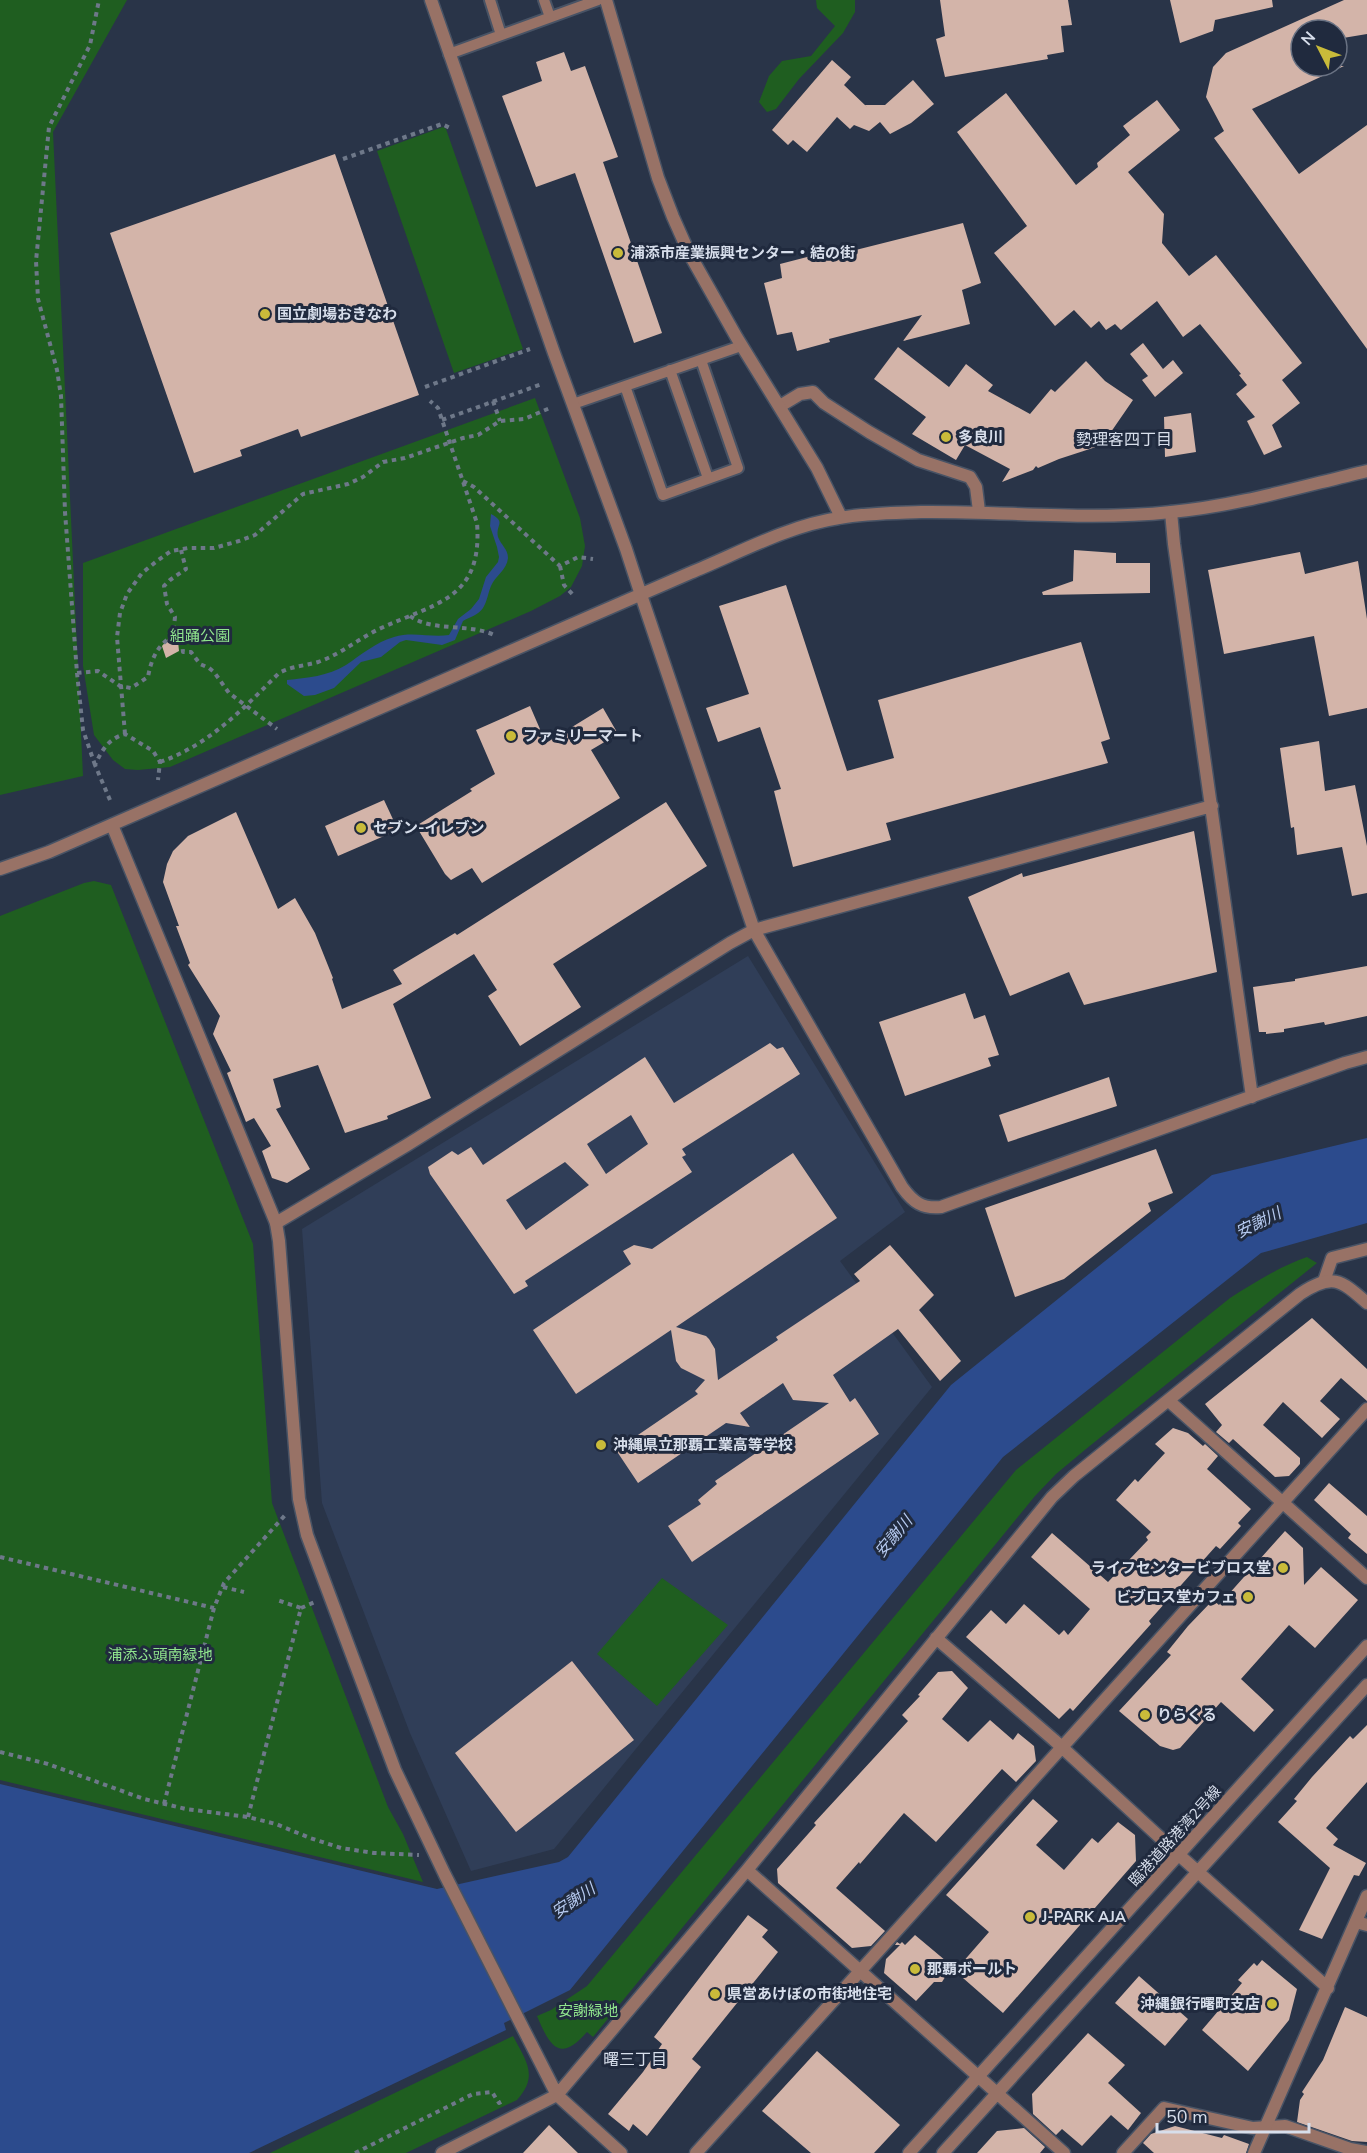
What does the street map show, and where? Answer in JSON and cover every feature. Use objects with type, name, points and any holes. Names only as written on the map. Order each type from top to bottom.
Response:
[{"type":"street","points":[[431,0],[626,549],[754,930],[902,1188],[914,1202],[929,1208],[941,1207],[1367,1057]]},
{"type":"street","points":[[606,0],[655,167],[689,253],[741,346],[818,468],[841,517]]},
{"type":"street","points":[[780,406],[800,394],[813,392],[824,403],[918,460],[970,477],[976,487],[979,511]]},
{"type":"street","points":[[0,869],[49,852],[795,529],[841,517],[885,513],[979,511],[1085,516],[1171,512],[1240,501],[1367,471]]},
{"type":"street","points":[[1171,512],[1252,1096]]},
{"type":"street","points":[[276,1223],[407,1145],[754,930],[1212,806]]},
{"type":"street","points":[[112,825],[276,1223],[299,1499],[307,1534],[395,1770],[444,1875],[557,2095],[621,2153]]},
{"type":"street","points":[[1324,1281],[1332,1258],[1367,1249]]},
{"type":"street","points":[[442,2153],[557,2095],[747,1870],[1052,1497],[1074,1476],[1300,1294],[1317,1283],[1330,1280],[1343,1284],[1367,1304]]},
{"type":"street","points":[[1169,1401],[1367,1578]]},
{"type":"street","points":[[696,2153],[1367,1409]]},
{"type":"street","points":[[936,1638],[1062,1748],[1328,1988]]},
{"type":"street","name":"臨港道路港湾2号線","points":[[909,2153],[1367,1646]]},
{"type":"street","points":[[943,2153],[1367,1684]]},
{"type":"street","points":[[747,1870],[1064,2153]]},
{"type":"street","points":[[1254,2153],[1328,1988],[1362,1924],[1367,1896]]},
{"type":"street","points":[[1123,2153],[1164,2108],[1253,2128],[1285,2126],[1350,2149],[1367,2152]]},
{"type":"lane","points":[[490,0],[501,35]]},
{"type":"lane","points":[[544,0],[550,17]]},
{"type":"lane","points":[[449,54],[598,0]]},
{"type":"lane","points":[[573,404],[741,346]]},
{"type":"lane","points":[[624,386],[663,495],[738,468],[701,360]]},
{"type":"lane","points":[[670,370],[708,478]]},
{"type":"path","points":[[99,0],[90,45],[49,127],[36,261],[38,299],[57,370],[61,396],[65,512],[83,730],[110,800]]},
{"type":"path","points":[[343,159],[442,124],[452,129]]},
{"type":"path","points":[[425,387],[530,349]]},
{"type":"path","points":[[442,420],[542,384]]},
{"type":"path","points":[[159,762],[197,745],[216,732],[289,667],[318,662],[346,650],[377,630],[455,594],[470,573],[475,559],[477,523],[438,408],[429,401]]},
{"type":"path","points":[[493,402],[500,421]]},
{"type":"path","points":[[124,734],[117,638],[120,613],[127,594],[142,573],[171,551],[214,548],[255,535],[303,494],[348,484],[363,477],[383,462],[405,458],[478,435],[500,421],[524,419],[550,408]]},
{"type":"path","points":[[462,480],[474,487],[560,566],[564,585],[574,596]]},
{"type":"path","points":[[173,636],[175,617],[166,604],[164,586],[186,569],[180,550]]},
{"type":"path","points":[[560,566],[578,557],[593,560]]},
{"type":"path","points":[[410,616],[418,623],[482,629],[494,635]]},
{"type":"path","points":[[77,673],[98,671],[120,686],[131,688],[148,677],[151,659],[159,651],[163,642],[173,636]]},
{"type":"path","points":[[173,636],[182,642],[183,652],[190,652],[200,664],[209,668],[229,693],[277,729]]},
{"type":"path","points":[[95,765],[112,737],[124,734],[153,751],[159,762],[158,780]]},
{"type":"path","points":[[164,1804],[214,1608],[223,1587],[299,1499]]},
{"type":"path","points":[[0,1557],[214,1608]]},
{"type":"path","points":[[223,1587],[244,1592]]},
{"type":"path","points":[[277,1600],[301,1608],[315,1602]]},
{"type":"path","points":[[248,1817],[301,1608]]},
{"type":"path","points":[[0,1752],[48,1764],[144,1799],[186,1809],[248,1817],[276,1824],[341,1848],[374,1853],[435,1856]]},
{"type":"path","points":[[355,2153],[473,2094],[492,2092],[499,2103],[504,2100]]},
{"type":"shaded area","name":"沖縄県立那覇工業高等学校","points":[[748,956],[905,1212],[840,1261],[932,1387],[554,1849],[471,1871],[410,1733],[322,1503],[302,1229]]},
{"type":"green space","points":[[0,0],[127,0],[53,132],[83,776],[0,795]]},
{"type":"green space","points":[[816,0],[855,0],[855,12],[843,33],[799,79],[776,109],[767,112],[759,102],[769,76],[782,61],[811,56],[835,26],[817,8]]},
{"type":"green space","points":[[443,127],[446,129],[523,349],[454,373],[377,151]]},
{"type":"green space","name":"組踊公園","points":[[535,398],[580,518],[585,546],[582,566],[571,587],[560,596],[531,611],[170,767],[125,769],[113,760],[94,735],[83,666],[83,563]]},
{"type":"green space","name":"浦添ふ頭南緑地","points":[[94,881],[111,885],[253,1244],[272,1503],[388,1807],[403,1834],[423,1882],[0,1780],[0,916]]},
{"type":"green space","name":"安謝緑地","points":[[1307,1257],[1317,1263],[1056,1474],[1035,1496],[593,2037],[587,2032],[570,2047],[563,2049],[551,2043],[537,2016],[551,2010],[587,1986],[1016,1470],[1230,1298],[1277,1270]]},
{"type":"green space","points":[[662,1578],[728,1625],[657,1706],[597,1654]]},
{"type":"green space","points":[[513,2036],[526,2061],[529,2076],[524,2091],[517,2100],[406,2153],[270,2153]]},
{"type":"water","points":[[491,514],[499,522],[497,533],[507,552],[507,562],[493,582],[483,608],[463,621],[455,640],[442,645],[406,640],[400,642],[381,657],[361,662],[334,688],[315,695],[304,696],[287,684],[287,680],[317,676],[339,669],[387,639],[401,635],[449,635],[458,619],[479,599],[486,577],[498,562],[497,547],[490,526]]},
{"type":"water","name":"安謝川","points":[[1367,1138],[1367,1223],[1261,1253],[1003,1457],[570,1990],[504,2023],[506,2030],[249,2153],[0,2153],[0,1784],[437,1889],[559,1862],[568,1857],[951,1385],[1212,1175]]},
{"type":"building","points":[[940,0],[1068,0],[1072,25],[1061,26],[1064,52],[1047,55],[1048,59],[945,77],[936,39],[945,36]]},
{"type":"building","points":[[1170,0],[1272,0],[1273,7],[1215,20],[1213,31],[1180,43]]},
{"type":"building","points":[[1344,0],[1367,0],[1367,34],[1349,37],[1349,18],[1304,18]]},
{"type":"building","points":[[1289,25],[1289,78],[1318,78],[1252,109],[1299,174],[1367,125],[1367,349],[1214,138],[1224,131],[1206,97],[1213,67],[1226,53]]},
{"type":"building","name":"浦添市産業振興センター・結の街","points":[[564,52],[571,71],[585,66],[618,157],[603,162],[662,333],[634,343],[575,173],[536,187],[502,96],[542,81],[536,62]]},
{"type":"building","points":[[832,60],[851,77],[844,85],[867,107],[865,105],[885,105],[913,80],[934,104],[911,123],[890,134],[880,122],[869,131],[854,125],[850,129],[837,117],[807,152],[793,140],[788,145],[772,130]]},
{"type":"building","points":[[1006,93],[1076,185],[1098,167],[1097,163],[1130,135],[1123,126],[1157,100],[1180,130],[1128,172],[1164,214],[1162,243],[1189,276],[1216,255],[1302,363],[1282,380],[1300,403],[1272,425],[1282,447],[1264,455],[1247,421],[1255,417],[1236,394],[1247,385],[1239,375],[1241,374],[1200,324],[1183,337],[1157,301],[1121,330],[1115,324],[1106,330],[1099,321],[1091,328],[1074,310],[1055,326],[994,253],[1027,226],[957,132]]},
{"type":"building","name":"国立劇場おきなわ","points":[[335,154],[419,395],[301,437],[298,429],[240,450],[242,456],[194,473],[110,233]]},
{"type":"building","points":[[963,223],[981,283],[962,290],[970,324],[903,341],[922,315],[829,339],[830,342],[797,351],[792,332],[777,335],[764,283],[782,278],[780,264],[811,256],[812,261]]},
{"type":"building","points":[[1143,343],[1163,369],[1173,360],[1183,373],[1155,397],[1142,380],[1148,376],[1130,354]]},
{"type":"building","points":[[898,347],[949,387],[966,364],[993,385],[988,391],[1030,414],[1051,389],[1055,392],[1086,361],[1105,381],[1133,400],[1102,445],[1038,468],[1036,466],[1033,470],[1002,482],[1010,469],[965,445],[956,460],[912,434],[926,417],[874,379]]},
{"type":"building","points":[[1191,413],[1196,452],[1165,457],[1164,417]]},
{"type":"building","points":[[1074,550],[1116,553],[1116,563],[1150,563],[1150,593],[1043,595],[1042,592],[1073,581]]},
{"type":"building","points":[[1300,552],[1305,574],[1358,561],[1367,619],[1367,708],[1329,716],[1314,636],[1224,654],[1208,570]]},
{"type":"building","points":[[786,585],[847,771],[894,758],[878,700],[1081,642],[1110,739],[1101,742],[1108,763],[886,823],[891,840],[793,867],[774,791],[781,789],[760,727],[718,742],[706,708],[749,694],[719,606]]},
{"type":"building","points":[[169,638],[178,641],[179,651],[166,658],[162,646]]},
{"type":"building","points":[[530,706],[546,743],[603,708],[618,734],[591,750],[620,798],[482,883],[472,868],[451,880],[416,826],[495,774],[476,730]]},
{"type":"building","points":[[1319,741],[1325,791],[1355,785],[1367,846],[1367,893],[1352,896],[1342,847],[1297,855],[1280,748]]},
{"type":"building","name":"セブン-イレブン","points":[[384,800],[398,830],[338,856],[325,826]]},
{"type":"building","points":[[666,802],[707,866],[553,964],[581,1007],[520,1046],[488,996],[497,990],[474,954],[393,1004],[431,1098],[387,1116],[388,1119],[345,1133],[318,1065],[273,1079],[281,1107],[276,1109],[310,1169],[287,1183],[272,1178],[262,1151],[271,1146],[254,1118],[246,1122],[227,1073],[231,1071],[213,1034],[220,1016],[188,965],[190,963],[176,926],[179,926],[163,882],[173,851],[188,836],[236,812],[278,909],[295,898],[315,933],[333,978],[342,1009],[402,984],[393,970],[455,933],[457,935]]},
{"type":"building","points":[[1194,831],[1217,972],[1084,1005],[1069,972],[1010,996],[968,897],[1022,873],[1023,877]]},
{"type":"building","points":[[1367,966],[1367,1016],[1325,1025],[1324,1022],[1284,1029],[1284,1032],[1266,1034],[1266,1032],[1259,1032],[1253,987]]},
{"type":"building","points":[[965,993],[974,1019],[985,1015],[999,1055],[988,1058],[991,1066],[905,1096],[879,1022]]},
{"type":"building","points":[[770,1043],[777,1049],[783,1047],[800,1074],[682,1149],[686,1155],[682,1157],[692,1172],[525,1281],[528,1286],[514,1294],[430,1174],[428,1167],[452,1151],[458,1155],[471,1147],[483,1165],[645,1057],[674,1103]],"holes":[[[631,1115],[648,1144],[606,1174],[587,1144]],[[565,1162],[589,1185],[526,1230],[506,1200]]]},
{"type":"building","points":[[1109,1077],[1117,1106],[1008,1142],[999,1115]]},
{"type":"building","points":[[1156,1149],[1173,1193],[1148,1203],[1151,1211],[1064,1279],[1015,1297],[985,1208]]},
{"type":"building","points":[[793,1153],[837,1218],[676,1327],[709,1339],[715,1349],[718,1380],[778,1340],[776,1337],[860,1281],[854,1274],[890,1245],[934,1295],[919,1310],[961,1361],[940,1381],[898,1329],[833,1375],[850,1402],[855,1398],[879,1434],[692,1562],[668,1526],[701,1504],[698,1500],[717,1484],[715,1481],[829,1403],[793,1400],[783,1383],[740,1413],[750,1427],[726,1423],[638,1483],[616,1450],[698,1394],[695,1391],[705,1380],[681,1368],[676,1361],[671,1330],[576,1394],[533,1330],[631,1264],[623,1251],[634,1245],[652,1249]]},
{"type":"building","points":[[1312,1318],[1367,1369],[1367,1401],[1341,1378],[1320,1401],[1340,1419],[1322,1438],[1283,1402],[1263,1425],[1300,1458],[1300,1464],[1289,1476],[1275,1477],[1233,1439],[1229,1443],[1216,1432],[1222,1425],[1205,1404]]},
{"type":"building","points":[[1173,1428],[1188,1433],[1218,1456],[1207,1469],[1251,1509],[1238,1523],[1241,1526],[1220,1549],[1216,1546],[1149,1621],[1151,1624],[1073,1711],[1070,1708],[1059,1719],[966,1637],[991,1610],[1006,1624],[1024,1604],[1059,1635],[1064,1630],[1068,1635],[1090,1609],[1031,1557],[1052,1533],[1108,1582],[1148,1540],[1146,1537],[1151,1532],[1116,1500],[1135,1479],[1138,1482],[1165,1453],[1155,1444]]},
{"type":"building","points":[[1329,1483],[1367,1516],[1367,1554],[1348,1538],[1351,1534],[1314,1500]]},
{"type":"building","points":[[1285,1531],[1303,1548],[1304,1585],[1321,1567],[1358,1600],[1315,1648],[1289,1625],[1241,1679],[1274,1710],[1254,1732],[1221,1702],[1180,1748],[1173,1750],[1160,1746],[1119,1711],[1171,1655],[1167,1652],[1188,1626],[1213,1600],[1219,1605]]},
{"type":"building","points":[[572,1661],[634,1740],[516,1832],[455,1753]]},
{"type":"building","points":[[952,1671],[968,1688],[942,1719],[968,1742],[990,1720],[1013,1740],[1018,1733],[1034,1746],[1036,1761],[1016,1782],[1002,1769],[936,1842],[904,1813],[836,1888],[885,1931],[871,1946],[852,1948],[778,1883],[777,1869],[816,1825],[814,1823],[908,1721],[902,1715],[938,1672]]},
{"type":"building","points":[[1367,1725],[1367,1782],[1326,1828],[1338,1839],[1333,1845],[1366,1863],[1359,1876],[1354,1875],[1322,1939],[1299,1930],[1330,1868],[1278,1822],[1297,1801],[1294,1799],[1312,1777],[1350,1736],[1353,1739]]},
{"type":"building","name":"J-PARK AJA","points":[[1033,1799],[1058,1821],[1036,1845],[1064,1870],[1092,1838],[1098,1843],[1118,1822],[1135,1835],[1136,1861],[1003,2013],[955,1971],[989,1932],[946,1895]]},
{"type":"building","name":"県営あけぼの市街地住宅","points":[[748,1915],[768,1930],[762,1937],[778,1952],[692,2059],[701,2067],[647,2136],[633,2124],[629,2131],[608,2114],[643,2072],[662,2044],[654,2037]]},
{"type":"building","name":"那覇ボールト","points":[[915,1935],[952,1966],[942,1982],[934,1982],[916,2001],[884,1973],[886,1959],[900,1945],[895,1945],[897,1942],[905,1945]]},
{"type":"building","points":[[1262,1960],[1297,1989],[1289,2020],[1248,2071],[1202,2030],[1242,1983],[1238,1980],[1254,1963],[1257,1966]]},
{"type":"building","points":[[1139,1976],[1188,2019],[1165,2046],[1115,2003]]},
{"type":"building","points":[[1345,2007],[1367,2017],[1367,2142],[1352,2141],[1297,2122],[1300,2100],[1304,2094],[1302,2092],[1323,2060]]},
{"type":"building","points":[[1088,2033],[1125,2065],[1108,2083],[1141,2113],[1128,2130],[1111,2115],[1082,2146],[1062,2129],[1056,2135],[1033,2114],[1032,2094]]},
{"type":"building","points":[[817,2051],[900,2125],[874,2153],[811,2153],[762,2111]]},
{"type":"building","points":[[549,2125],[578,2153],[523,2153]]},
{"type":"building","points":[[1175,2126],[1222,2138],[1224,2135],[1249,2144],[1246,2153],[1154,2153],[1143,2143],[1151,2134]]},
{"type":"building","points":[[1024,2128],[1045,2147],[1040,2153],[977,2153],[997,2131]]},
{"type":"place","name":"浦添市産業振興センター・結の街","points":[[618,253]]},
{"type":"place","name":"国立劇場おきなわ","points":[[265,314]]},
{"type":"place","name":"多良川","points":[[946,437]]},
{"type":"place","name":"ファミリーマート","points":[[511,736]]},
{"type":"place","name":"セブン-イレブン","points":[[361,828]]},
{"type":"place","name":"沖縄県立那覇工業高等学校","points":[[601,1445]]},
{"type":"place","name":"ライフセンタービブロス堂","points":[[1283,1568]]},
{"type":"place","name":"ビブロス堂カフェ","points":[[1248,1597]]},
{"type":"place","name":"りらくる","points":[[1145,1715]]},
{"type":"place","name":"J-PARK AJA","points":[[1030,1917]]},
{"type":"place","name":"那覇ボールト","points":[[915,1969]]},
{"type":"place","name":"県営あけぼの市街地住宅","points":[[715,1994]]},
{"type":"place","name":"沖縄銀行曙町支店","points":[[1272,2004]]},
{"type":"district","name":"勢理客四丁目","points":[[1124,439]]},
{"type":"district","name":"曙三丁目","points":[[635,2059]]}]
